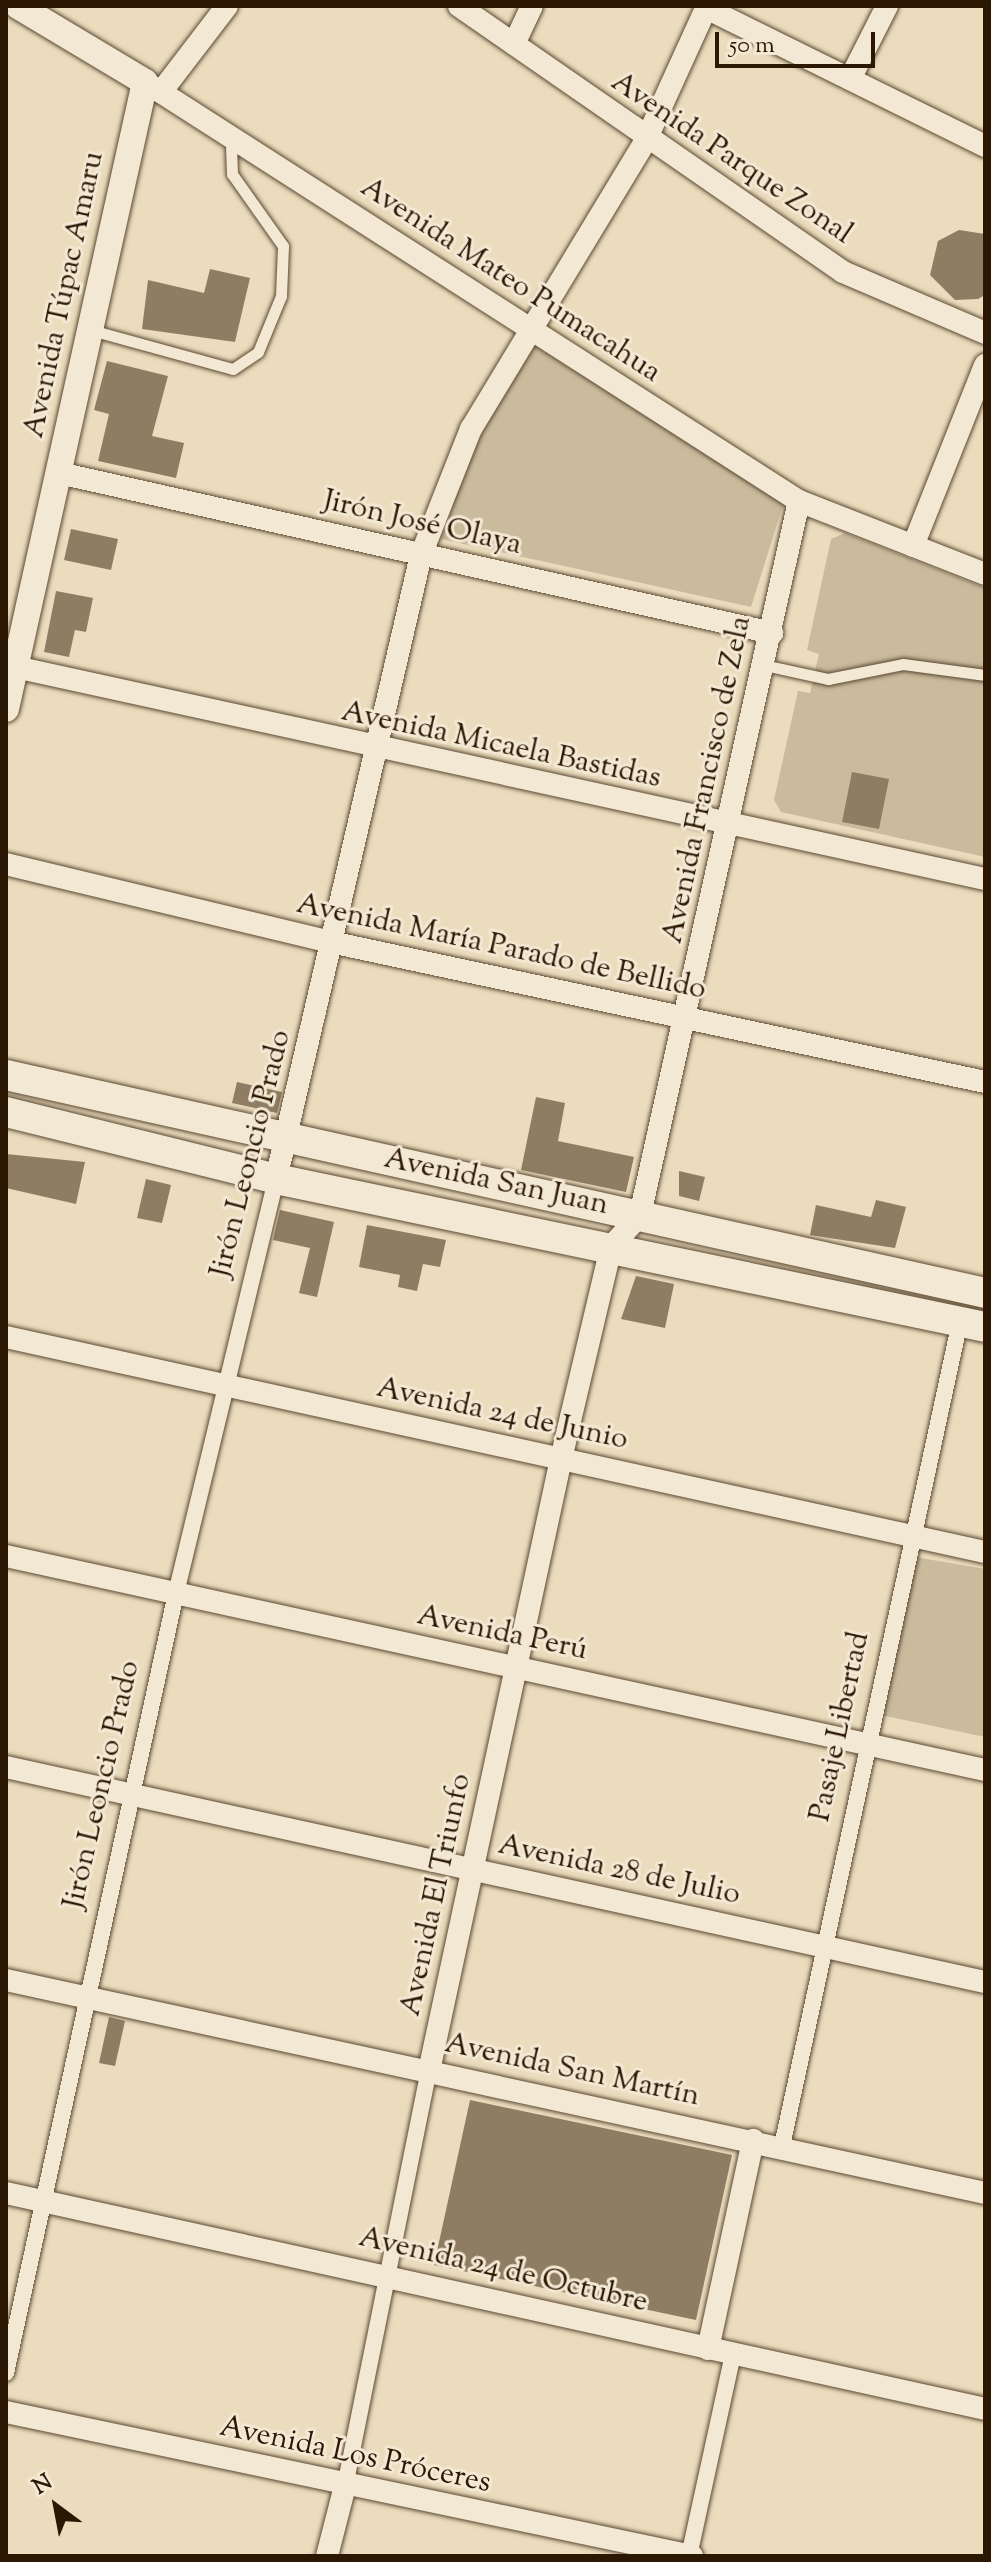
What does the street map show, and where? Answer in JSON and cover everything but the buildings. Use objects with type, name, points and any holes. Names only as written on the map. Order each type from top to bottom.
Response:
[{"type":"main road","name":"Avenida San Juan","points":[[6,1075],[985,1293]]},
{"type":"main road","name":"Avenida San Juan","points":[[6,1112],[276,1179],[972,1324]]},
{"type":"street","name":"Avenida Mateo Pumacahua","points":[[18,6],[153,87],[525,330],[799,501],[985,574]]},
{"type":"street","points":[[153,87],[227,6]]},
{"type":"street","points":[[443,6],[479,19]]},
{"type":"street","name":"Avenida Parque Zonal","points":[[459,6],[646,140],[843,272],[985,333]]},
{"type":"street","points":[[514,44],[532,6]]},
{"type":"street","points":[[850,79],[887,6]]},
{"type":"street","points":[[707,7],[985,146]]},
{"type":"street","name":"Jirón Leoncio Prado","points":[[6,2373],[176,1593],[285,1137],[335,943],[421,555],[471,429],[525,330],[646,140],[707,7]]},
{"type":"street","name":"Avenida Túpac Amaru","points":[[6,709],[11,666],[153,87]]},
{"type":"street","points":[[913,546],[985,365]]},
{"type":"street","name":"Jirón José Olaya","points":[[59,473],[772,633]]},
{"type":"street","name":"Avenida Francisco de Zela","points":[[611,1247],[640,1215],[730,827],[799,501]]},
{"type":"street","name":"Avenida Micaela Bastidas","points":[[11,666],[376,751],[985,879]]},
{"type":"street","name":"Avenida María Parado de Bellido","points":[[6,864],[335,943],[985,1082]]},
{"type":"street","name":"Avenida El Triunfo","points":[[327,2556],[345,2486],[383,2273],[561,1459],[611,1247]]},
{"type":"street","name":"Pasaje Libertad","points":[[782,2146],[913,1536],[972,1324]]},
{"type":"street","name":"Avenida 24 de Junio","points":[[6,1337],[985,1552]]},
{"type":"street","name":"Avenida Perú","points":[[6,1556],[985,1770]]},
{"type":"street","name":"Avenida 28 de Julio","points":[[6,1767],[985,1982]]},
{"type":"street","name":"Avenida San Martín","points":[[6,1980],[782,2146],[985,2193]]},
{"type":"street","points":[[708,2349],[753,2140]]},
{"type":"street","name":"Avenida 24 de Octubre","points":[[6,2193],[383,2273],[708,2349],[985,2409]]},
{"type":"street","points":[[690,2556],[733,2354]]},
{"type":"street","name":"Avenida Los Próceres","points":[[6,2412],[345,2486],[690,2556]]},
{"type":"lane","points":[[91,330],[233,369],[258,352],[281,296],[283,246],[232,174],[231,138]]},
{"type":"lane","points":[[764,665],[828,679],[903,664],[985,675]]},
{"type":"shaded area","points":[[531,343],[784,502],[751,607],[441,539],[470,453]]},
{"type":"shaded area","points":[[845,533],[985,588],[985,857],[781,812],[774,800],[798,691],[810,693],[819,654],[807,650],[831,539]]},
{"type":"shaded area","points":[[915,1557],[985,1569],[985,1737],[881,1715]]}]
